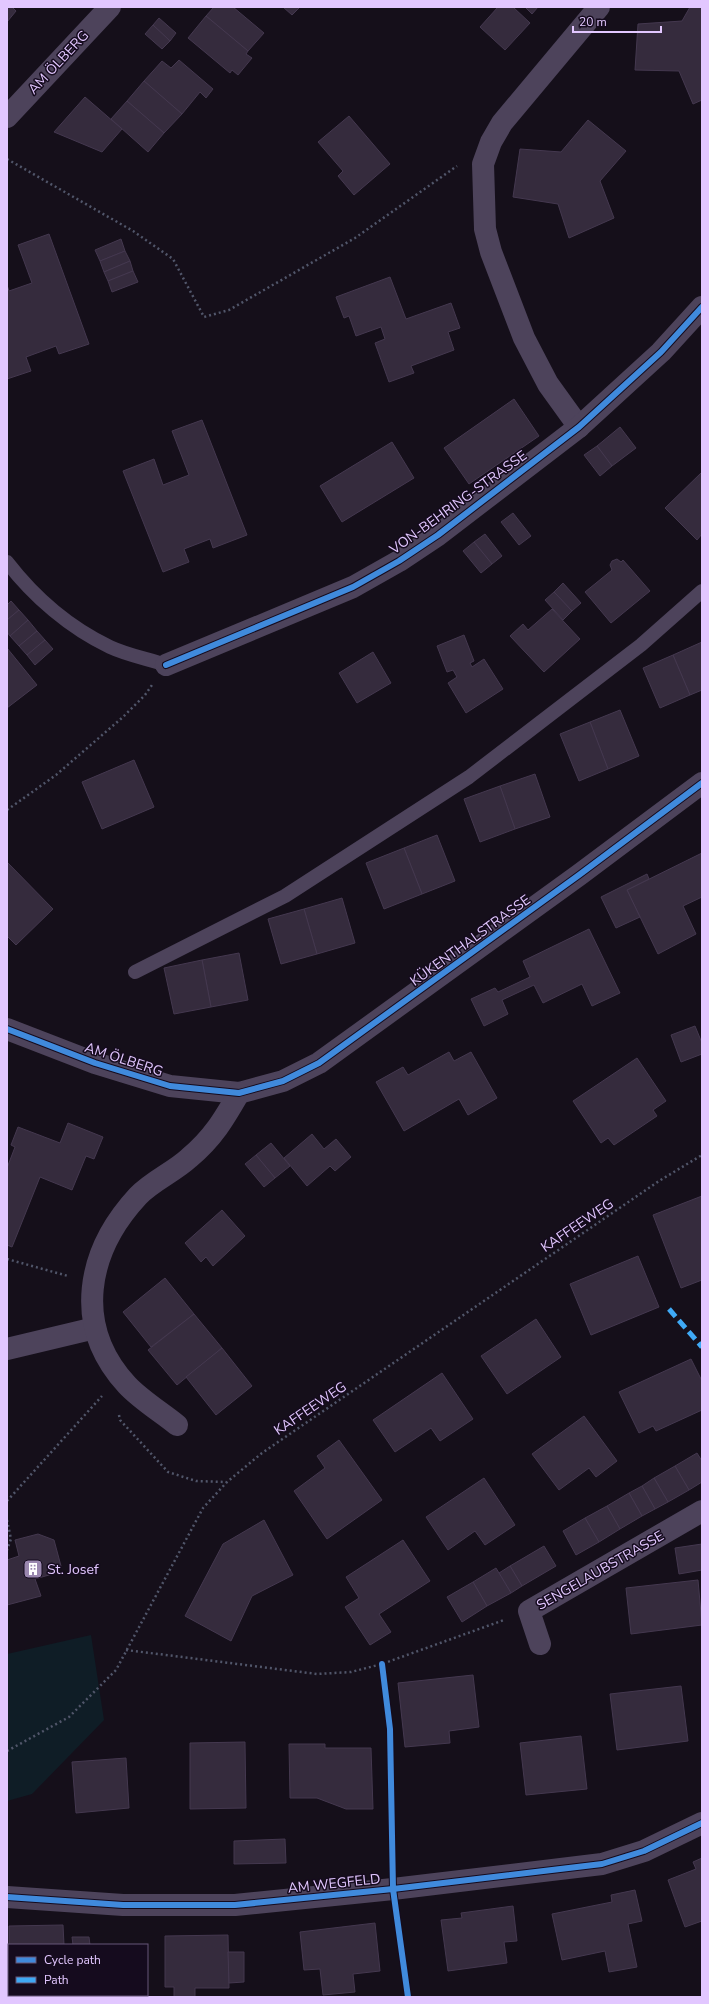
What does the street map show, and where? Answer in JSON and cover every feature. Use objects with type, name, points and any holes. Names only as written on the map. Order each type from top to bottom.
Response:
[{"type":"street","name":"AM ÖLBERG","points":[[7,117],[110,7]]},
{"type":"street","points":[[579,427],[548,384],[524,338],[491,252],[485,229],[483,164],[491,142],[502,123],[599,7]]},
{"type":"street","name":"VON-BEHRING-STRASSE","points":[[166,665],[353,587],[399,561],[438,535],[579,427],[661,352],[702,307]]},
{"type":"street","name":"KÜKENTHALSTRASSE","points":[[239,1093],[283,1081],[319,1063],[579,875],[702,783]]},
{"type":"street","name":"AM ÖLBERG","points":[[7,1029],[95,1063],[170,1086],[239,1093]]},
{"type":"street","points":[[177,1425],[127,1385],[108,1358],[95,1328],[91,1308],[94,1283],[99,1258],[109,1234],[139,1196],[190,1158],[217,1131],[239,1093]]},
{"type":"street","points":[[7,1349],[95,1328]]},
{"type":"street","name":"SENGELAUBSTRASSE","points":[[540,1644],[529,1611],[702,1511]]},
{"type":"street","name":"AM WEGFELD","points":[[7,1897],[123,1905],[235,1905],[393,1889],[602,1864],[644,1851],[702,1823]]},
{"type":"lane","points":[[7,562],[17,575],[67,622],[111,648],[166,665]]},
{"type":"lane","points":[[136,972],[284,896],[469,777],[641,645],[702,591]]},
{"type":"path","points":[[7,159],[133,231],[173,258],[204,316],[228,310],[355,238],[458,165]]},
{"type":"path","points":[[7,810],[56,775],[123,717],[145,695],[166,665]]},
{"type":"path","points":[[7,1259],[94,1283]]},
{"type":"path","points":[[7,1501],[102,1396],[108,1394]]},
{"type":"path","points":[[168,1472],[196,1481],[226,1482]]},
{"type":"path","points":[[7,1520],[11,1539],[7,1550]]},
{"type":"path","points":[[126,1650],[318,1674],[351,1672],[382,1664],[529,1611]]},
{"type":"shaded area","points":[[91,1635],[104,1720],[32,1794],[7,1801],[7,1654]]},
{"type":"building","points":[[7,7],[12,7],[16,11],[7,22]]},
{"type":"building","points":[[214,7],[233,7],[264,33],[248,51],[206,16]]},
{"type":"building","points":[[283,7],[300,7],[292,15]]},
{"type":"building","points":[[498,7],[513,7],[530,23],[505,50],[480,27]]},
{"type":"building","points":[[525,7],[538,7],[532,14]]},
{"type":"building","points":[[690,7],[702,7],[702,100],[693,104],[679,71],[635,70],[638,24],[682,21]]},
{"type":"building","points":[[206,16],[248,51],[246,54],[252,58],[238,75],[232,70],[230,73],[188,38]]},
{"type":"building","points":[[159,18],[176,33],[170,41],[153,25]]},
{"type":"building","points":[[153,25],[170,41],[162,49],[145,34]]},
{"type":"building","points":[[179,60],[213,89],[206,98],[200,92],[182,114],[144,81],[162,61],[171,68]]},
{"type":"building","points":[[144,81],[182,114],[164,133],[127,101]]},
{"type":"building","points":[[85,97],[122,129],[102,152],[54,132]]},
{"type":"building","points":[[127,101],[164,133],[148,152],[111,119]]},
{"type":"building","points":[[349,116],[390,164],[354,195],[338,176],[343,171],[318,142]]},
{"type":"building","points":[[588,120],[626,151],[600,181],[614,218],[569,238],[558,204],[513,197],[520,149],[561,152]]},
{"type":"building","points":[[49,234],[89,344],[59,354],[56,346],[26,357],[31,371],[7,379],[7,285],[9,291],[32,283],[18,245]]},
{"type":"building","points":[[121,239],[125,251],[100,261],[95,250]]},
{"type":"building","points":[[125,251],[130,261],[104,272],[100,261]]},
{"type":"building","points":[[130,261],[133,271],[108,281],[104,272]]},
{"type":"building","points":[[133,271],[138,282],[112,292],[108,281]]},
{"type":"building","points":[[390,277],[406,319],[451,303],[460,328],[448,332],[454,350],[411,366],[414,373],[389,382],[375,343],[385,339],[381,327],[356,336],[349,316],[344,318],[336,297]]},
{"type":"building","points":[[514,399],[539,436],[469,484],[444,448]]},
{"type":"building","points":[[202,420],[247,535],[213,548],[210,539],[184,549],[189,562],[163,572],[123,471],[154,459],[163,485],[189,475],[172,431]]},
{"type":"building","points":[[620,427],[636,448],[612,466],[597,446]]},
{"type":"building","points":[[392,442],[414,478],[342,522],[320,486]]},
{"type":"building","points":[[597,446],[612,466],[600,476],[584,455]]},
{"type":"building","points":[[702,472],[702,534],[697,540],[665,508]]},
{"type":"building","points":[[513,513],[531,536],[519,545],[501,522]]},
{"type":"building","points":[[485,534],[502,556],[492,564],[474,542]]},
{"type":"building","points":[[474,542],[492,564],[481,573],[463,551]]},
{"type":"building","points":[[617,559],[621,562],[623,560],[650,591],[611,623],[585,592],[612,570],[610,565],[612,561]]},
{"type":"building","points":[[563,583],[581,603],[572,611],[554,592]]},
{"type":"building","points":[[554,592],[572,611],[563,620],[545,600]]},
{"type":"building","points":[[11,601],[19,610],[7,620],[7,605]]},
{"type":"building","points":[[552,609],[580,639],[544,672],[510,636],[523,624],[528,630]]},
{"type":"building","points":[[19,610],[28,620],[10,636],[7,632],[7,620]]},
{"type":"building","points":[[28,620],[37,631],[19,646],[10,636]]},
{"type":"building","points":[[37,631],[45,640],[27,655],[19,646]]},
{"type":"building","points":[[464,635],[474,661],[470,663],[472,667],[484,659],[503,689],[466,713],[448,683],[457,677],[453,670],[447,672],[437,646]]},
{"type":"building","points":[[45,640],[53,649],[35,665],[27,655]]},
{"type":"building","points":[[702,642],[702,690],[690,695],[673,655]]},
{"type":"building","points":[[7,648],[37,685],[7,708]]},
{"type":"building","points":[[373,652],[391,683],[357,703],[339,673]]},
{"type":"building","points":[[673,655],[690,695],[660,708],[643,668]]},
{"type":"building","points":[[620,710],[639,756],[608,769],[590,722]]},
{"type":"building","points":[[590,722],[608,769],[579,781],[560,734]]},
{"type":"building","points":[[134,760],[154,807],[102,829],[82,782]]},
{"type":"building","points":[[535,774],[550,817],[515,829],[500,786]]},
{"type":"building","points":[[500,786],[515,829],[480,842],[464,799]]},
{"type":"building","points":[[437,835],[455,881],[422,894],[404,848]]},
{"type":"building","points":[[404,848],[422,894],[384,909],[366,863]]},
{"type":"building","points":[[702,853],[702,897],[683,906],[696,934],[658,954],[627,890]]},
{"type":"building","points":[[7,862],[53,909],[16,945],[7,936]]},
{"type":"building","points":[[647,874],[649,879],[627,890],[640,917],[616,928],[601,897]]},
{"type":"building","points":[[342,898],[355,943],[317,954],[304,909]]},
{"type":"building","points":[[304,909],[317,954],[281,964],[268,919]]},
{"type":"building","points":[[589,929],[620,993],[592,1006],[582,984],[543,1003],[534,985],[502,1000],[508,1014],[484,1026],[471,999],[495,988],[498,992],[530,977],[523,961]]},
{"type":"building","points":[[239,953],[248,1000],[211,1007],[202,960]]},
{"type":"building","points":[[202,960],[211,1007],[174,1014],[164,968]]},
{"type":"building","points":[[695,1026],[702,1043],[702,1054],[681,1062],[671,1035]]},
{"type":"building","points":[[449,1052],[454,1061],[471,1052],[497,1098],[468,1115],[459,1099],[404,1131],[376,1082],[403,1067],[408,1075]]},
{"type":"building","points":[[637,1058],[666,1101],[653,1110],[657,1116],[614,1145],[608,1138],[601,1143],[573,1101]]},
{"type":"building","points":[[68,1123],[103,1137],[94,1159],[86,1156],[72,1190],[40,1177],[12,1247],[7,1245],[7,1168],[15,1147],[11,1145],[18,1127],[60,1143]]},
{"type":"building","points":[[312,1134],[324,1149],[336,1139],[351,1157],[335,1171],[330,1166],[307,1186],[284,1158]]},
{"type":"building","points":[[271,1143],[290,1166],[275,1178],[256,1155]]},
{"type":"building","points":[[256,1155],[275,1178],[264,1187],[245,1164]]},
{"type":"building","points":[[702,1196],[702,1280],[681,1288],[653,1215]]},
{"type":"building","points":[[222,1210],[245,1236],[213,1266],[206,1257],[201,1262],[185,1243]]},
{"type":"building","points":[[638,1256],[659,1307],[591,1335],[570,1284]]},
{"type":"building","points":[[165,1278],[194,1314],[151,1347],[123,1312]]},
{"type":"building","points":[[194,1314],[222,1348],[177,1385],[148,1350]]},
{"type":"building","points":[[536,1319],[561,1357],[507,1394],[481,1356]]},
{"type":"building","points":[[222,1348],[252,1386],[216,1415],[186,1377]]},
{"type":"building","points":[[691,1359],[702,1381],[702,1410],[656,1431],[653,1426],[639,1433],[619,1392]]},
{"type":"building","points":[[442,1373],[473,1419],[440,1441],[431,1428],[395,1452],[373,1420]]},
{"type":"building","points":[[584,1416],[617,1461],[596,1477],[589,1468],[559,1490],[532,1454]]},
{"type":"building","points":[[339,1440],[382,1500],[327,1539],[294,1491],[325,1468],[317,1456]]},
{"type":"building","points":[[697,1453],[702,1461],[702,1482],[689,1490],[675,1466]]},
{"type":"building","points":[[675,1466],[689,1490],[668,1502],[654,1478]]},
{"type":"building","points":[[484,1478],[515,1525],[485,1545],[475,1531],[448,1550],[426,1517]]},
{"type":"building","points":[[654,1478],[668,1502],[655,1509],[642,1486]]},
{"type":"building","points":[[642,1486],[655,1509],[642,1516],[629,1493]]},
{"type":"building","points":[[629,1493],[642,1516],[620,1529],[607,1506]]},
{"type":"building","points":[[607,1506],[620,1529],[599,1542],[585,1518]]},
{"type":"building","points":[[585,1518],[599,1542],[576,1555],[563,1531]]},
{"type":"building","points":[[264,1520],[293,1575],[252,1596],[231,1641],[185,1616],[223,1544]]},
{"type":"building","name":"St. Josef","points":[[38,1534],[54,1540],[61,1566],[56,1573],[35,1579],[41,1596],[7,1605],[7,1560],[19,1556],[15,1540]]},
{"type":"building","points":[[403,1540],[430,1581],[379,1614],[391,1632],[370,1645],[345,1607],[359,1598],[346,1577]]},
{"type":"building","points":[[702,1544],[702,1570],[679,1574],[675,1548]]},
{"type":"building","points":[[544,1546],[556,1566],[522,1586],[510,1566]]},
{"type":"building","points":[[510,1566],[522,1586],[511,1593],[499,1573]]},
{"type":"building","points":[[496,1568],[511,1593],[487,1606],[473,1582]]},
{"type":"building","points":[[698,1580],[702,1625],[631,1634],[626,1588]]},
{"type":"building","points":[[473,1582],[487,1606],[462,1622],[447,1597]]},
{"type":"building","points":[[473,1675],[479,1727],[449,1731],[450,1743],[405,1747],[398,1683]]},
{"type":"building","points":[[681,1686],[688,1741],[617,1750],[610,1694]]},
{"type":"building","points":[[581,1736],[587,1789],[526,1795],[520,1743]]},
{"type":"building","points":[[245,1742],[246,1808],[190,1809],[190,1743]]},
{"type":"building","points":[[289,1744],[325,1744],[325,1748],[371,1748],[373,1809],[346,1809],[317,1798],[290,1798]]},
{"type":"building","points":[[126,1758],[129,1808],[76,1813],[72,1762]]},
{"type":"building","points":[[285,1839],[286,1863],[234,1864],[234,1841]]},
{"type":"building","points":[[702,1858],[702,1921],[685,1927],[668,1880],[696,1869],[693,1862]]},
{"type":"building","points":[[635,1890],[642,1921],[628,1924],[637,1967],[609,1972],[605,1951],[562,1960],[552,1914],[612,1902],[611,1895]]},
{"type":"building","points":[[513,1906],[517,1941],[504,1942],[507,1963],[448,1971],[441,1920],[462,1918],[461,1913]]},
{"type":"building","points":[[375,1923],[380,1971],[353,1974],[355,1992],[323,1995],[320,1969],[304,1970],[300,1932]]},
{"type":"building","points":[[63,1925],[64,1944],[9,1944],[9,1926]]},
{"type":"building","points":[[228,1935],[229,1988],[195,1988],[195,1997],[174,1997],[174,1987],[165,1987],[165,1936]]},
{"type":"building","points":[[72,1937],[89,1937],[90,1944],[73,1944]]},
{"type":"building","points":[[228,1952],[244,1952],[244,1982],[229,1983]]},
{"type":"marked path","points":[[669,1309],[702,1347]]},
{"type":"cycle path","points":[[166,665],[353,587],[399,561],[438,535],[579,427],[661,352],[702,307]]},
{"type":"cycle path","points":[[7,1029],[95,1063],[170,1086],[239,1093],[283,1081],[319,1063],[579,875],[702,783]]},
{"type":"cycle path","points":[[382,1664],[390,1729],[393,1889],[408,1997]]},
{"type":"cycle path","points":[[7,1897],[123,1905],[235,1905],[393,1889],[602,1864],[644,1851],[702,1823]]},
{"type":"place","name":"St. Josef","points":[[33,1569]]}]
